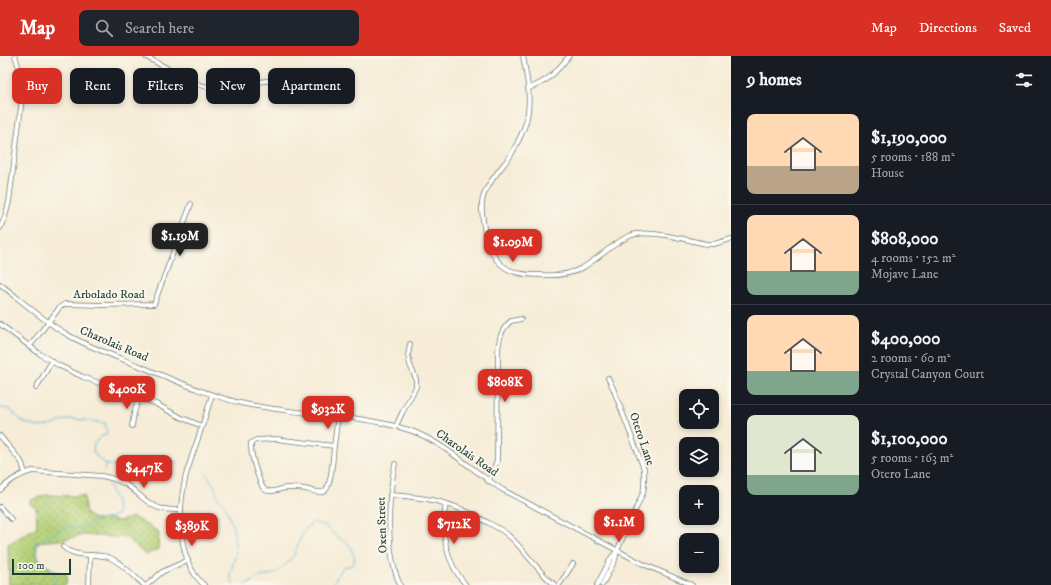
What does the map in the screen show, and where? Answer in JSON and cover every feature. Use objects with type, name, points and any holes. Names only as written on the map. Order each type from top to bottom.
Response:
[{"type":"street","points":[[0,228],[9,202],[21,108],[22,86],[16,56]]},
{"type":"street","points":[[146,56],[158,64],[197,84],[209,87],[230,87],[268,81]]},
{"type":"street","points":[[523,56],[529,88],[529,111],[522,134],[511,155],[488,187],[482,203],[483,224],[487,242],[492,253],[501,264],[513,272],[526,275],[559,276],[582,268],[624,238],[635,234],[668,236],[707,244],[731,240]]},
{"type":"street","points":[[529,88],[540,84],[553,76],[569,56]]},
{"type":"street","name":"Arbolado Road","points":[[29,347],[60,307],[65,304],[154,304],[191,204]]},
{"type":"street","name":"Charolais Road","points":[[0,284],[48,322],[68,335],[88,345],[212,394],[244,404],[367,420],[396,426],[429,438],[454,454],[488,481],[503,490],[656,570],[692,585]]},
{"type":"street","points":[[488,481],[497,460],[498,351],[500,336],[511,321],[521,319]]},
{"type":"street","points":[[0,324],[29,347],[83,377],[156,404],[180,417],[202,426]]},
{"type":"street","points":[[396,426],[416,387],[416,379],[410,365],[408,355],[410,344]]},
{"type":"street","points":[[36,388],[52,361]]},
{"type":"street","name":"Otero Lane","points":[[602,585],[615,560],[617,550],[643,493],[644,486],[644,469],[608,378]]},
{"type":"street","points":[[204,585],[194,573],[188,560],[182,538],[181,510],[185,479],[212,394]]},
{"type":"street","points":[[132,426],[134,413],[139,398]]},
{"type":"street","points":[[334,446],[276,440],[256,440],[251,443],[250,449],[261,484],[266,491],[272,492],[285,488],[324,492],[328,488],[330,479],[338,416]]},
{"type":"street","points":[[0,436],[20,460],[25,473]]},
{"type":"street","name":"Oxen Street","points":[[394,464],[390,495],[391,547],[393,562],[400,585]]},
{"type":"street","points":[[0,490],[12,479],[32,471],[102,476],[114,478],[124,483],[148,503],[154,506],[181,510]]},
{"type":"street","points":[[390,495],[420,498],[467,511],[508,535],[523,550],[532,563],[545,577],[555,585]]},
{"type":"street","points":[[446,504],[443,521],[447,550],[456,571],[466,585]]},
{"type":"street","points":[[0,508],[11,519]]},
{"type":"street","points":[[63,547],[71,552],[104,556],[114,560],[146,585],[162,572],[188,560]]},
{"type":"street","name":"Otero Lane","points":[[597,585],[610,558],[617,550]]},
{"type":"street","points":[[89,585],[90,555]]},
{"type":"street","points":[[559,585],[573,564]]},
{"type":"green space","points":[[46,495],[84,496],[87,515],[97,520],[107,519],[120,521],[133,517],[159,532],[158,549],[146,555],[127,538],[83,535],[61,540],[36,542],[38,559],[54,571],[67,574],[66,585],[9,585],[8,544],[37,527],[36,507],[31,505],[29,501]]},
{"type":"waterway","points":[[0,408],[9,409],[22,421],[39,427],[75,419],[105,423],[107,433],[99,438],[94,444],[93,451],[94,454],[106,464],[122,468],[131,465],[168,460],[177,462]]},
{"type":"waterway","points":[[104,470],[106,465]]},
{"type":"waterway","points":[[206,474],[214,485],[218,497],[225,506],[233,526],[236,554],[230,575],[234,585]]},
{"type":"waterway","points":[[54,585],[56,578],[52,571],[39,559],[34,548],[43,539],[68,527],[82,529],[97,520],[107,519],[118,514],[116,502],[108,484]]},
{"type":"waterway","points":[[246,585],[260,577],[277,573],[293,557],[304,530],[313,522],[326,527],[338,538],[348,543],[355,558],[353,565],[343,567],[332,585]]}]
